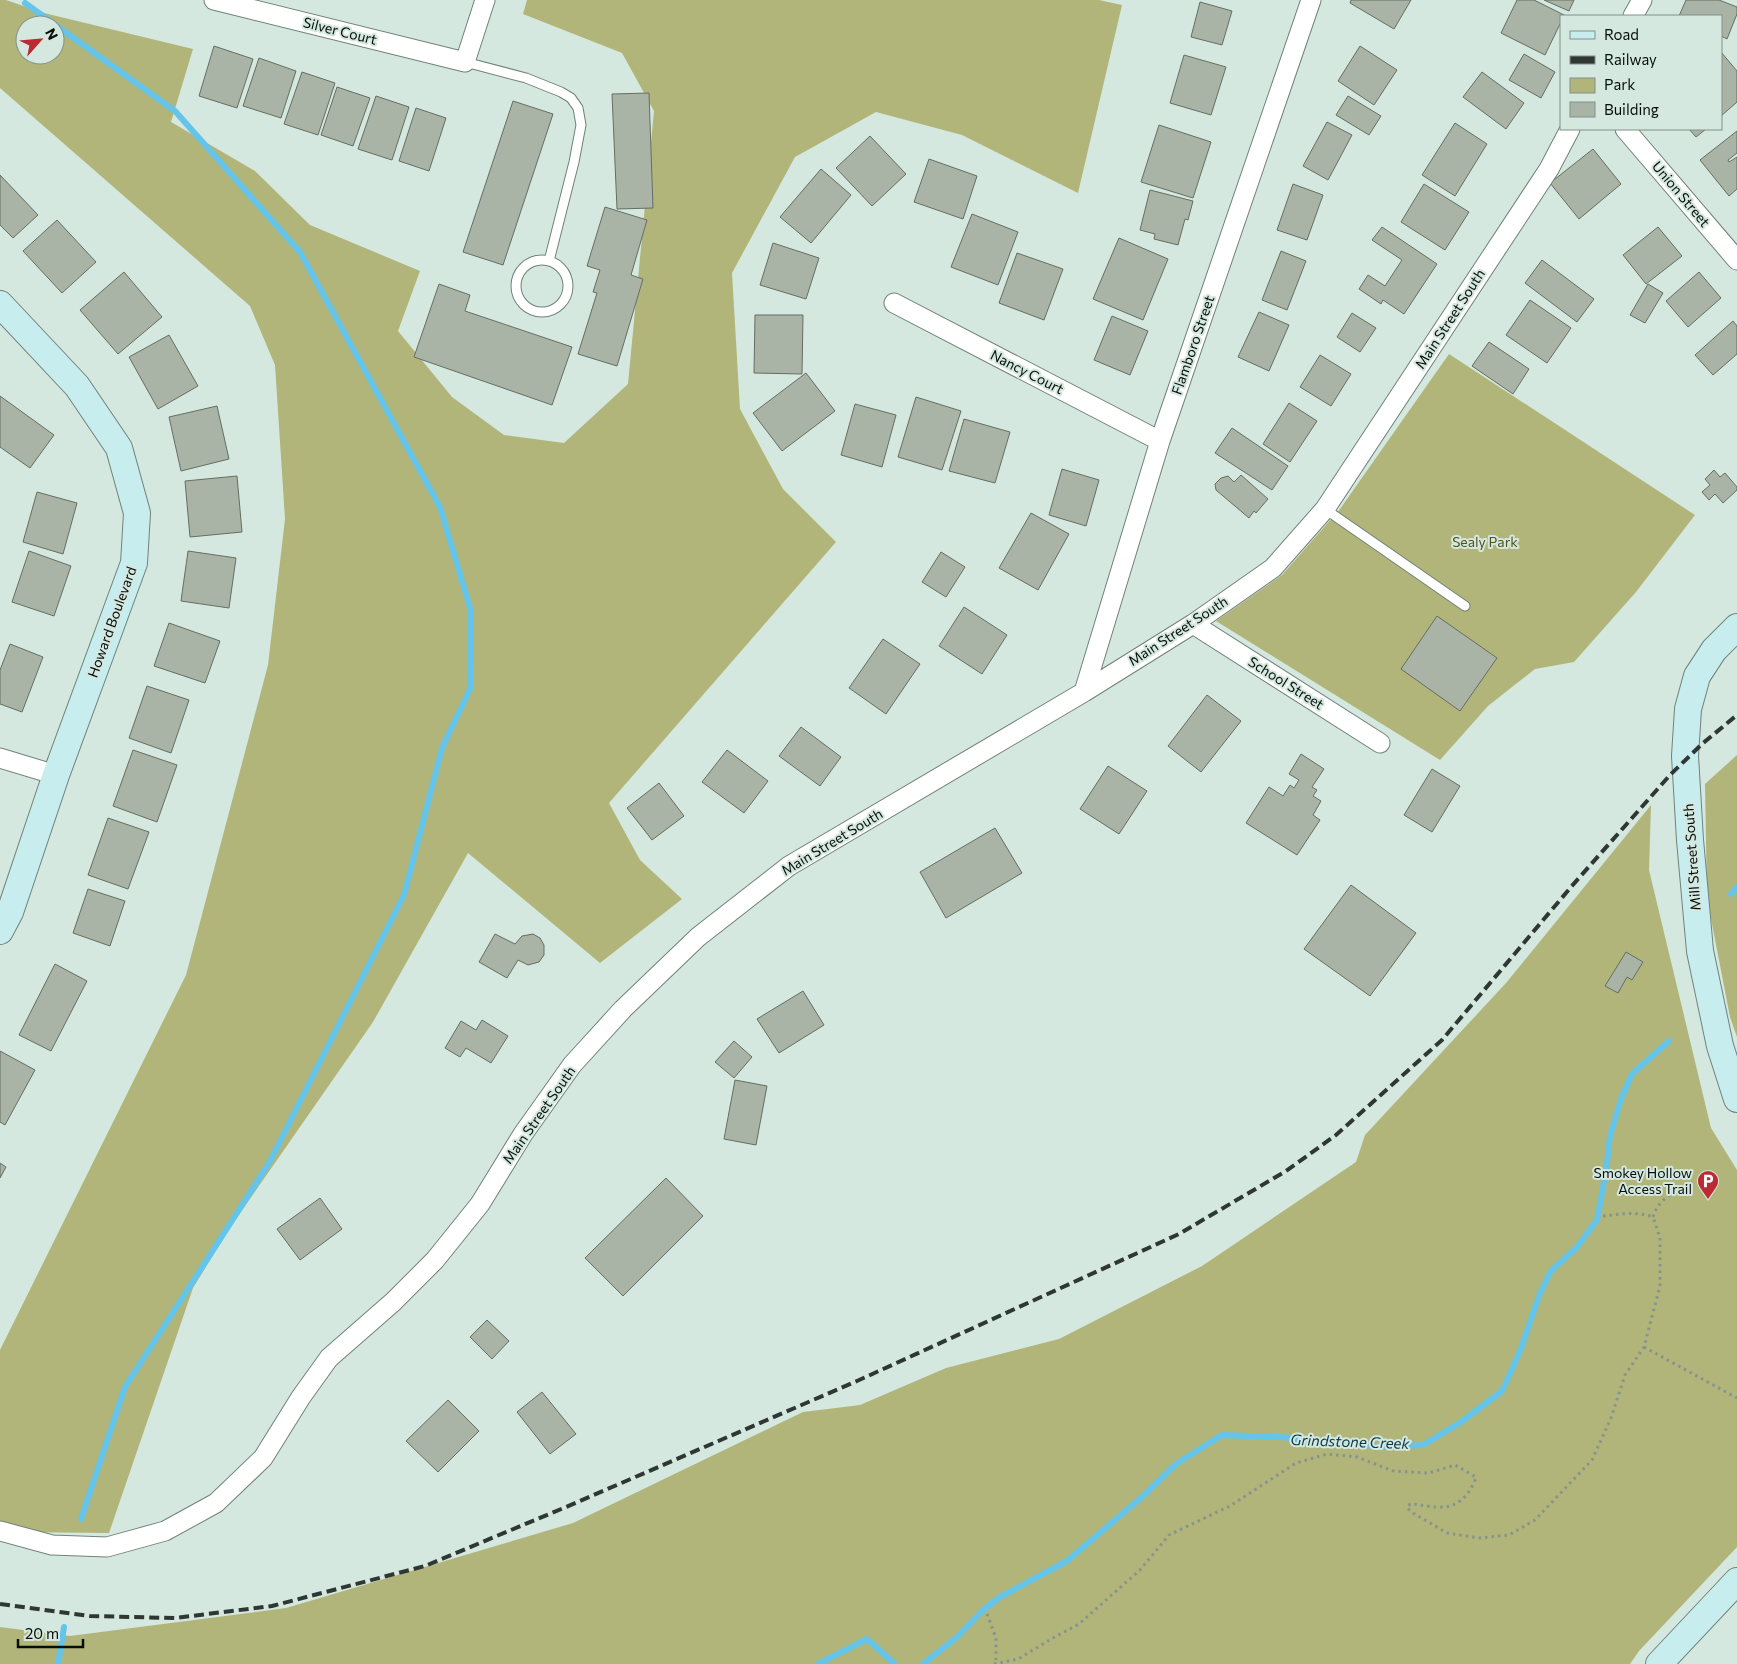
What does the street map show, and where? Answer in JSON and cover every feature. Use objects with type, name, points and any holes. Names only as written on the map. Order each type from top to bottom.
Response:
[{"type":"street","name":"Silver Court","points":[[214,0],[465,62]]},
{"type":"street","points":[[465,62],[484,0]]},
{"type":"street","name":"Flamboro Street","points":[[1084,692],[1160,442],[1311,0]]},
{"type":"street","points":[[1633,15],[1642,0]]},
{"type":"street","name":"Main Street South","points":[[0,1531],[52,1545],[107,1547],[165,1531],[216,1503],[263,1458],[329,1358],[393,1302],[435,1260],[480,1204],[523,1134],[572,1065],[622,1009],[698,937],[789,866],[1084,692],[1192,624],[1273,568],[1325,509],[1549,170],[1569,130]]},
{"type":"street","name":"Union Street","points":[[1626,130],[1737,260]]},
{"type":"street","name":"Nancy Court","points":[[894,303],[1160,442]]},
{"type":"street","name":"Howard Boulevard","points":[[0,304],[78,386],[119,448],[138,513],[134,563],[5,921]]},
{"type":"street","name":"School Street","points":[[1192,624],[1380,743]]},
{"type":"street","name":"Mill Street South","points":[[1737,627],[1714,650],[1697,676],[1688,709],[1685,756],[1700,951],[1720,1046],[1737,1099]]},
{"type":"street","points":[[0,758],[56,776]]},
{"type":"street","points":[[1660,1664],[1737,1581]]},
{"type":"lane","points":[[465,62],[526,78],[570,98],[578,108],[581,124],[574,162],[549,261]]},
{"type":"lane","points":[[540,260],[549,261],[563,270],[568,286],[567,295],[556,308],[540,312],[525,306],[519,299],[516,291],[516,282],[524,267],[540,260]]},
{"type":"lane","points":[[1325,509],[1465,606]]},
{"type":"path","points":[[987,1614],[996,1638],[995,1663],[1018,1659],[1079,1624],[1140,1570],[1169,1535],[1230,1506],[1296,1463],[1327,1454],[1357,1457],[1392,1471],[1430,1473],[1455,1465],[1476,1477],[1473,1486],[1459,1503],[1443,1508],[1410,1504],[1407,1508],[1447,1533],[1479,1538],[1508,1535],[1535,1520],[1592,1460],[1611,1418],[1624,1375],[1644,1347],[1660,1286],[1660,1238],[1653,1217],[1657,1206],[1662,1200],[1693,1182]]},
{"type":"path","points":[[1603,1216],[1626,1213],[1643,1214],[1653,1217]]},
{"type":"path","points":[[1644,1347],[1737,1398]]},
{"type":"green space","points":[[0,0],[6,0],[52,15],[15,15],[15,65],[65,65],[65,18],[193,49],[171,122],[255,171],[310,225],[420,271],[398,331],[452,397],[504,435],[564,443],[628,384],[654,111],[622,53],[523,14],[527,0],[1099,0],[1122,5],[1078,193],[962,135],[876,112],[795,157],[732,273],[740,409],[783,489],[836,542],[609,803],[640,860],[682,899],[600,963],[468,853],[373,1022],[229,1229],[193,1288],[109,1533],[10,1532],[0,1528],[0,1350],[186,975],[268,665],[285,519],[275,365],[250,306],[0,88]]},
{"type":"green space","name":"Sealy Park","points":[[1449,354],[1695,515],[1636,592],[1574,662],[1535,669],[1488,706],[1440,760],[1216,621],[1282,575],[1340,509]]},
{"type":"green space","points":[[1737,755],[1737,1037],[1730,1017],[1707,898],[1705,784]]},
{"type":"green space","points":[[1651,805],[1649,870],[1711,1128],[1737,1170],[1737,1547],[1639,1651],[1630,1664],[0,1664],[0,1627],[70,1636],[286,1608],[573,1523],[803,1412],[860,1405],[946,1368],[1059,1339],[1202,1266],[1356,1162],[1365,1135],[1506,983]]},
{"type":"building","points":[[1351,0],[1411,0],[1394,29],[1350,3]]},
{"type":"building","points":[[1517,0],[1534,0],[1564,15],[1560,15],[1560,24],[1545,55],[1501,33]]},
{"type":"building","points":[[1544,0],[1574,0],[1569,11]]},
{"type":"building","points":[[1686,0],[1719,0],[1737,7],[1737,14],[1727,39],[1722,36],[1722,15],[1679,15]]},
{"type":"building","points":[[1200,2],[1232,11],[1222,45],[1191,37]]},
{"type":"building","points":[[214,46],[253,59],[237,108],[199,96]]},
{"type":"building","points":[[1360,46],[1397,70],[1374,105],[1338,81]]},
{"type":"building","points":[[1722,53],[1737,71],[1737,102],[1722,115]]},
{"type":"building","points":[[1524,54],[1555,72],[1541,98],[1509,80]]},
{"type":"building","points":[[1184,55],[1226,67],[1211,115],[1170,103]]},
{"type":"building","points":[[259,58],[296,71],[281,118],[243,106]]},
{"type":"building","points":[[302,72],[335,83],[318,135],[284,124]]},
{"type":"building","points":[[1482,72],[1524,103],[1506,129],[1463,97]]},
{"type":"building","points":[[337,87],[370,98],[353,146],[321,135]]},
{"type":"building","points":[[649,93],[653,208],[617,209],[612,94]]},
{"type":"building","points":[[376,96],[409,107],[392,160],[358,149]]},
{"type":"building","points":[[1348,96],[1381,116],[1369,135],[1336,115]]},
{"type":"building","points":[[513,101],[553,114],[503,265],[463,252]]},
{"type":"building","points":[[416,108],[446,118],[429,171],[399,161]]},
{"type":"building","points":[[1327,122],[1352,135],[1328,180],[1303,166]]},
{"type":"building","points":[[1455,123],[1487,144],[1455,196],[1422,175]]},
{"type":"building","points":[[1159,125],[1211,142],[1193,198],[1141,182]]},
{"type":"building","points":[[1690,130],[1705,130],[1696,137]]},
{"type":"building","points":[[1737,131],[1737,153],[1728,160],[1729,162],[1737,157],[1737,189],[1729,196],[1700,160]]},
{"type":"building","points":[[870,136],[906,174],[872,206],[836,168]]},
{"type":"building","points":[[1593,149],[1621,184],[1579,219],[1550,183]]},
{"type":"building","points":[[929,159],[977,176],[963,219],[914,202]]},
{"type":"building","points":[[821,169],[851,195],[811,243],[780,217]]},
{"type":"building","points":[[0,175],[38,215],[13,238],[0,225]]},
{"type":"building","points":[[1293,184],[1323,195],[1307,240],[1277,230]]},
{"type":"building","points":[[1424,184],[1469,212],[1445,250],[1401,222]]},
{"type":"building","points":[[1150,190],[1193,201],[1188,220],[1185,219],[1178,245],[1154,239],[1155,234],[1140,230]]},
{"type":"building","points":[[605,207],[647,220],[631,275],[643,279],[617,366],[578,354],[597,293],[593,292],[600,270],[587,266]]},
{"type":"building","points":[[972,214],[1018,232],[998,285],[951,267]]},
{"type":"building","points":[[57,220],[96,262],[62,293],[23,251]]},
{"type":"building","points":[[1382,227],[1437,264],[1404,314],[1383,300],[1381,304],[1359,289],[1368,275],[1385,286],[1402,260],[1372,240]]},
{"type":"building","points":[[1658,227],[1682,256],[1646,284],[1623,255]]},
{"type":"building","points":[[1119,238],[1168,259],[1143,320],[1093,299]]},
{"type":"building","points":[[773,243],[819,258],[806,299],[760,285]]},
{"type":"building","points":[[1281,251],[1306,261],[1287,310],[1262,300]]},
{"type":"building","points":[[1017,253],[1063,269],[1044,320],[999,303]]},
{"type":"building","points":[[1542,260],[1594,299],[1577,322],[1525,283]]},
{"type":"building","points":[[124,272],[162,317],[118,354],[80,310]]},
{"type":"building","points":[[1699,272],[1721,298],[1688,327],[1666,301]]},
{"type":"building","points":[[439,284],[470,295],[465,311],[572,347],[552,405],[414,357]]},
{"type":"building","points":[[1648,284],[1663,293],[1645,323],[1630,315]]},
{"type":"building","points":[[1530,300],[1571,328],[1547,363],[1506,335]]},
{"type":"building","points":[[1259,312],[1289,325],[1269,371],[1238,357]]},
{"type":"building","points":[[1352,313],[1376,328],[1360,352],[1337,337]]},
{"type":"building","points":[[755,315],[803,315],[802,374],[754,373]]},
{"type":"building","points":[[1112,316],[1148,331],[1130,375],[1094,360]]},
{"type":"building","points":[[1733,321],[1737,326],[1737,354],[1713,375],[1695,355]]},
{"type":"building","points":[[169,335],[198,386],[158,409],[129,357]]},
{"type":"building","points":[[1489,342],[1529,369],[1513,394],[1472,366]]},
{"type":"building","points":[[1320,355],[1351,374],[1331,406],[1300,387]]},
{"type":"building","points":[[806,373],[835,411],[782,451],[753,413]]},
{"type":"building","points":[[0,396],[54,435],[30,468],[0,447]]},
{"type":"building","points":[[916,397],[961,411],[942,470],[898,457]]},
{"type":"building","points":[[1289,403],[1317,421],[1290,462],[1263,444]]},
{"type":"building","points":[[855,404],[896,415],[882,467],[841,455]]},
{"type":"building","points":[[217,406],[229,459],[181,471],[169,417]]},
{"type":"building","points":[[964,419],[1010,432],[995,483],[949,471]]},
{"type":"building","points":[[1232,428],[1288,466],[1272,490],[1215,453]]},
{"type":"building","points":[[1062,469],[1099,480],[1086,526],[1049,515]]},
{"type":"building","points":[[1714,470],[1720,477],[1725,473],[1737,487],[1737,490],[1723,503],[1715,494],[1709,500],[1702,492],[1710,485],[1705,479]]},
{"type":"building","points":[[1241,475],[1268,499],[1249,518],[1216,490],[1215,484],[1221,478],[1228,476],[1234,482]]},
{"type":"building","points":[[237,476],[242,532],[190,537],[185,481]]},
{"type":"building","points":[[37,492],[77,503],[63,554],[23,542]]},
{"type":"building","points":[[1031,513],[1069,534],[1038,590],[999,568]]},
{"type":"building","points":[[29,551],[71,566],[54,616],[12,602]]},
{"type":"building","points":[[188,551],[236,558],[229,608],[181,601]]},
{"type":"building","points":[[941,552],[965,567],[946,597],[922,582]]},
{"type":"building","points":[[964,607],[1007,635],[982,674],[939,646]]},
{"type":"building","points":[[1437,616],[1497,658],[1460,711],[1401,669]]},
{"type":"building","points":[[169,623],[220,641],[205,683],[154,666]]},
{"type":"building","points":[[883,639],[920,664],[886,714],[849,688]]},
{"type":"building","points":[[10,644],[43,657],[22,712],[0,704],[0,670]]},
{"type":"building","points":[[147,686],[189,700],[171,753],[129,738]]},
{"type":"building","points":[[1207,695],[1241,721],[1201,772],[1168,746]]},
{"type":"building","points":[[801,727],[841,757],[820,786],[779,756]]},
{"type":"building","points":[[133,750],[177,765],[157,822],[113,806]]},
{"type":"building","points":[[727,750],[768,781],[744,813],[702,782]]},
{"type":"building","points":[[1301,754],[1324,769],[1312,787],[1317,790],[1313,796],[1321,801],[1313,815],[1320,820],[1297,855],[1246,823],[1269,787],[1283,796],[1290,785],[1294,788],[1299,780],[1289,774]]},
{"type":"building","points":[[1108,766],[1147,791],[1119,834],[1080,809]]},
{"type":"building","points":[[1432,769],[1460,786],[1432,832],[1404,815]]},
{"type":"building","points":[[659,783],[684,816],[652,840],[627,808]]},
{"type":"building","points":[[108,818],[149,832],[128,889],[88,875]]},
{"type":"building","points":[[995,828],[1022,873],[946,918],[920,872]]},
{"type":"building","points":[[1351,885],[1416,933],[1370,996],[1304,949]]},
{"type":"building","points":[[88,889],[125,901],[110,946],[73,933]]},
{"type":"building","points":[[495,934],[515,944],[522,936],[533,934],[540,938],[544,945],[544,955],[539,962],[528,965],[518,960],[507,978],[479,962]]},
{"type":"building","points":[[1626,952],[1643,962],[1632,980],[1627,977],[1618,993],[1605,986]]},
{"type":"building","points":[[55,964],[87,981],[51,1051],[19,1035]]},
{"type":"building","points":[[803,991],[824,1025],[779,1053],[757,1019]]},
{"type":"building","points":[[482,1020],[508,1036],[491,1063],[466,1048],[460,1057],[445,1048],[461,1021],[476,1030]]},
{"type":"building","points":[[734,1041],[752,1057],[734,1078],[715,1062]]},
{"type":"building","points":[[0,1051],[35,1070],[5,1125],[0,1122]]},
{"type":"building","points":[[735,1080],[767,1086],[756,1145],[724,1139]]},
{"type":"building","points":[[0,1163],[6,1167],[0,1178]]},
{"type":"building","points":[[666,1178],[703,1216],[623,1296],[585,1258]]},
{"type":"building","points":[[320,1198],[342,1229],[300,1260],[277,1229]]},
{"type":"building","points":[[487,1320],[509,1341],[492,1359],[470,1337]]},
{"type":"building","points":[[542,1392],[576,1434],[550,1454],[517,1412]]},
{"type":"building","points":[[448,1400],[479,1431],[438,1472],[406,1441]]},
{"type":"waterway","points":[[25,3],[175,111],[300,252],[440,507],[471,611],[470,689],[442,748],[404,895],[269,1163],[125,1387],[81,1519]]},
{"type":"waterway","name":"Grindstone Creek","points":[[1731,894],[1737,887]]},
{"type":"waterway","name":"Grindstone Creek","points":[[923,1664],[957,1637],[983,1610],[1000,1597],[1067,1561],[1143,1496],[1176,1464],[1222,1435],[1280,1437],[1383,1447],[1423,1445],[1461,1422],[1502,1391],[1520,1351],[1540,1293],[1551,1271],[1577,1247],[1597,1220],[1610,1136],[1621,1099],[1632,1074],[1669,1041]]},
{"type":"waterway","points":[[58,1664],[64,1627]]},
{"type":"waterway","name":"Grindstone Creek","points":[[818,1664],[867,1639],[895,1664]]},
{"type":"railway","points":[[0,1604],[90,1616],[175,1618],[272,1606],[425,1566],[857,1381],[1179,1234],[1286,1171],[1336,1135],[1442,1040],[1571,887],[1670,775],[1702,744],[1737,715]]},
{"type":"place","name":"Smokey Hollow Access Trail","points":[[1708,1200]]}]
